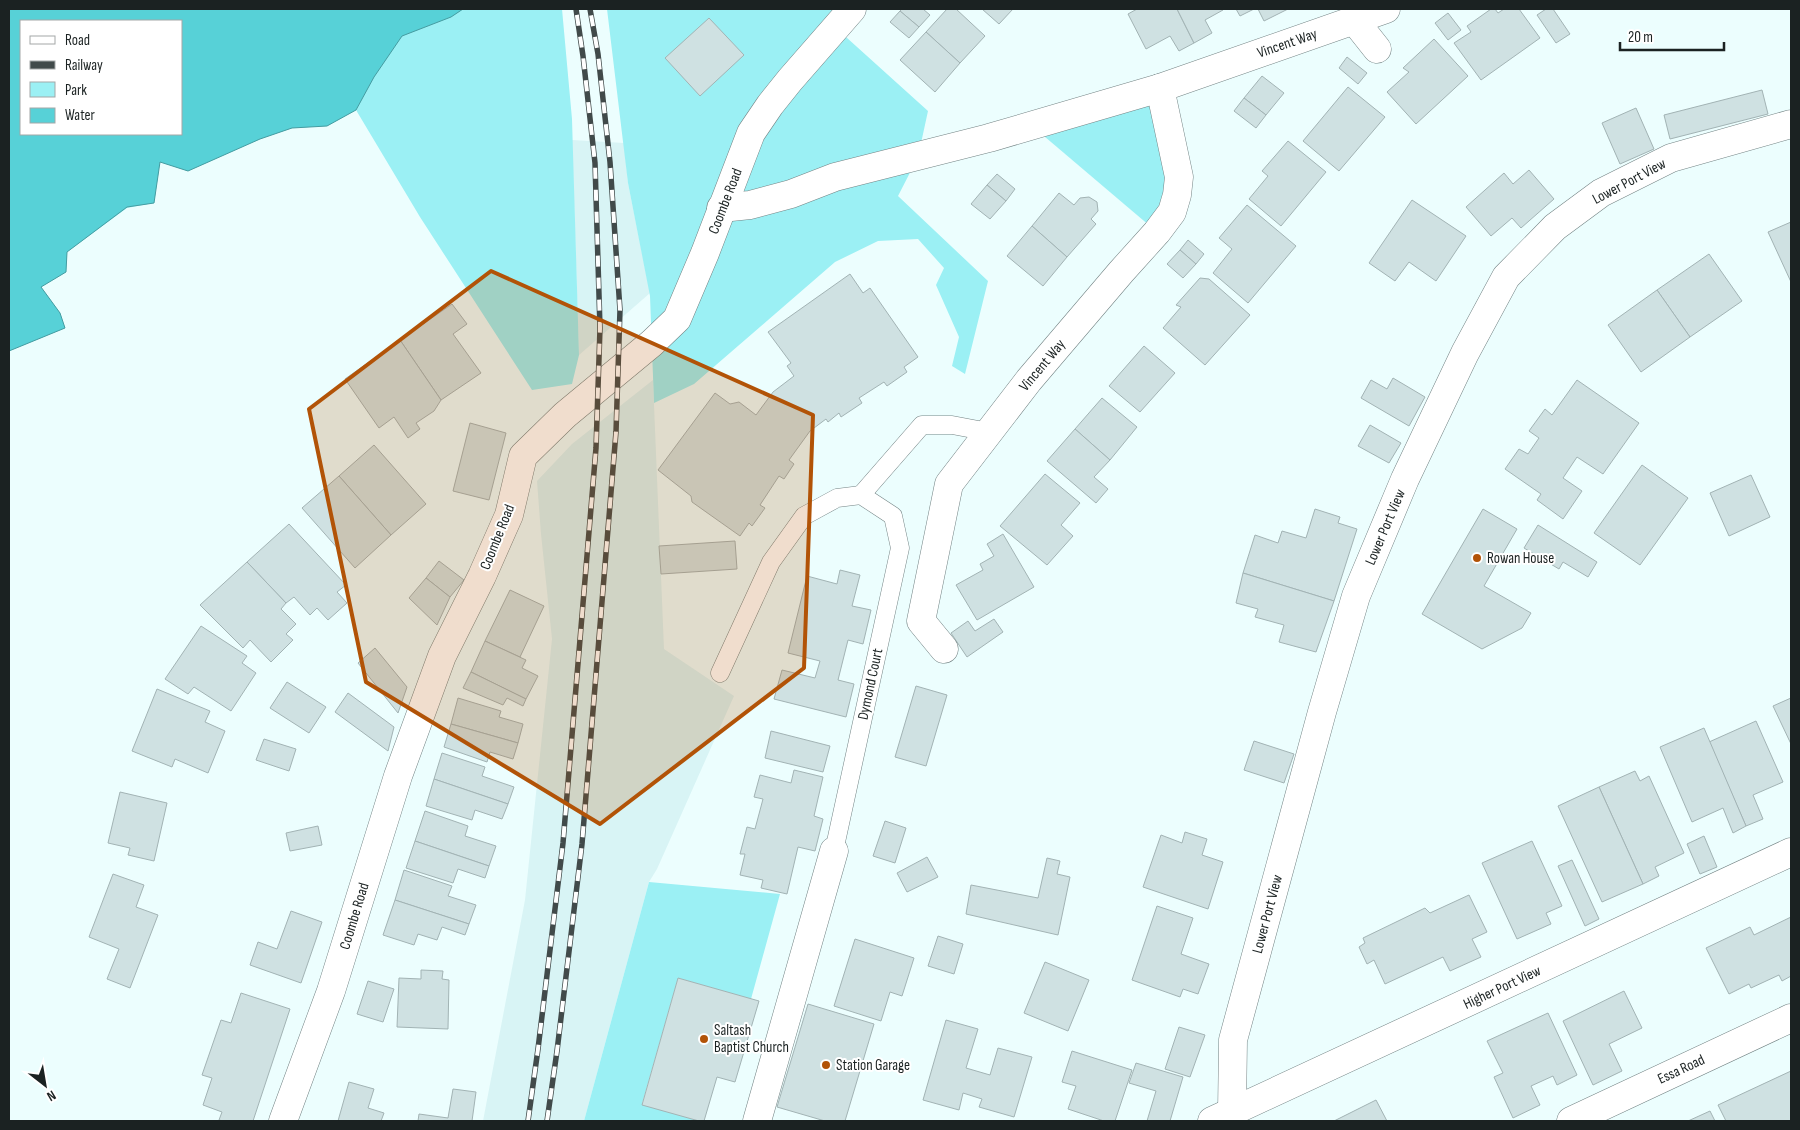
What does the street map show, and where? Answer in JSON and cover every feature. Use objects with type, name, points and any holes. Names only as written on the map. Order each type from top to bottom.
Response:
[{"type":"street","name":"Coombe Road","points":[[283,1121],[331,991],[398,776],[442,656],[482,576],[508,515],[523,456],[565,415],[652,343],[677,319],[705,253],[751,133],[785,86],[852,9]]},
{"type":"street","name":"Vincent Way","points":[[722,208],[750,205],[791,194],[835,176],[980,140],[1160,88],[1386,9]]},
{"type":"street","points":[[1354,20],[1377,49]]},
{"type":"street","name":"Vincent Way","points":[[944,649],[921,620],[949,484],[1029,380],[1157,232],[1172,212],[1177,195],[1179,177],[1160,88]]},
{"type":"street","name":"Lower Port View","points":[[1222,1117],[1233,1040],[1322,712],[1356,596],[1410,470],[1465,353],[1506,277],[1555,227],[1601,193],[1671,158],[1791,124]]},
{"type":"street","name":"Dymond Court","points":[[757,1121],[834,851]]},
{"type":"street","name":"Higher Port View","points":[[1222,1117],[1791,852]]},
{"type":"street","name":"Essa Road","points":[[1571,1121],[1791,1018]]},
{"type":"lane","points":[[720,673],[771,562],[804,516],[837,498],[862,495],[922,425],[952,425],[988,432]]},
{"type":"lane","name":"Dymond Court","points":[[834,851],[900,548],[893,516],[862,495]]},
{"type":"highlighted area","points":[[491,271],[813,415],[804,668],[600,824],[366,682],[309,409]]},
{"type":"shaded area","points":[[572,140],[624,143],[628,183],[650,293],[579,355]]},
{"type":"shaded area","points":[[653,380],[664,649],[734,696],[657,869],[649,882],[584,1121],[483,1121],[525,900],[552,639],[537,481],[572,444]]},
{"type":"green space","points":[[9,9],[562,9],[572,119],[579,355],[572,384],[532,390],[420,217],[356,110],[327,126],[292,128],[260,139],[188,171],[160,162],[154,203],[127,208],[67,252],[66,272],[41,287],[60,313],[65,328],[9,351]]},
{"type":"green space","points":[[607,9],[852,9],[836,28],[928,111],[918,157],[898,196],[988,281],[965,374],[952,366],[959,337],[936,285],[944,268],[918,239],[878,241],[835,262],[694,384],[654,403],[650,296],[628,183]]},
{"type":"green space","points":[[1160,88],[1174,152],[1157,232],[1031,125]]},
{"type":"green space","points":[[649,882],[780,894],[751,999],[678,978],[642,1104],[699,1121],[584,1121]]},
{"type":"water","points":[[9,9],[463,9],[451,17],[402,36],[374,77],[356,110],[327,126],[292,128],[260,139],[188,171],[160,162],[154,203],[127,207],[67,252],[66,272],[41,287],[60,313],[65,328],[9,351]]},
{"type":"building","points":[[902,9],[923,9],[930,15],[919,27],[900,11]]},
{"type":"building","points":[[947,9],[956,9],[985,36],[960,63],[926,32]]},
{"type":"building","points":[[982,9],[1013,9],[999,24]]},
{"type":"building","points":[[1137,9],[1177,9],[1194,43],[1179,51],[1170,36],[1146,49],[1128,14]]},
{"type":"building","points":[[1177,9],[1223,10],[1205,20],[1212,33],[1194,43]]},
{"type":"building","points":[[1236,9],[1254,9],[1240,16]]},
{"type":"building","points":[[1258,9],[1288,9],[1264,21]]},
{"type":"building","points":[[1491,9],[1495,9],[1498,13],[1504,9],[1519,9],[1540,38],[1481,80],[1454,43],[1471,32],[1467,26]]},
{"type":"building","points":[[1546,9],[1553,9],[1570,34],[1556,43],[1537,15]]},
{"type":"building","points":[[900,11],[919,27],[909,38],[890,22]]},
{"type":"building","points":[[1448,13],[1461,30],[1448,40],[1435,23]]},
{"type":"building","points":[[709,18],[744,55],[700,96],[665,58]]},
{"type":"building","points":[[926,32],[960,63],[935,92],[900,60]]},
{"type":"building","points":[[1434,39],[1468,76],[1416,124],[1387,92],[1409,72],[1403,68]]},
{"type":"building","points":[[1347,57],[1367,73],[1358,84],[1339,68]]},
{"type":"building","points":[[1262,76],[1284,93],[1266,115],[1244,98]]},
{"type":"building","points":[[1348,87],[1385,117],[1339,171],[1303,141]]},
{"type":"building","points":[[1762,90],[1768,114],[1670,139],[1664,115]]},
{"type":"building","points":[[1244,98],[1266,115],[1256,128],[1234,111]]},
{"type":"building","points":[[1636,108],[1654,149],[1620,164],[1602,123]]},
{"type":"building","points":[[1288,141],[1326,172],[1281,226],[1249,199],[1268,176],[1262,171]]},
{"type":"building","points":[[1529,170],[1554,199],[1521,228],[1512,218],[1491,236],[1466,207],[1504,173],[1513,184]]},
{"type":"building","points":[[997,174],[1015,189],[1006,201],[987,185]]},
{"type":"building","points":[[987,185],[1006,201],[990,219],[971,204]]},
{"type":"building","points":[[1059,193],[1074,205],[1080,198],[1089,197],[1097,202],[1098,211],[1091,219],[1096,224],[1067,257],[1032,226]]},
{"type":"building","points":[[1412,200],[1466,236],[1436,281],[1409,262],[1395,281],[1369,263]]},
{"type":"building","points":[[1247,205],[1296,246],[1248,303],[1213,273],[1232,249],[1219,238]]},
{"type":"building","points":[[1791,222],[1791,282],[1768,232]]},
{"type":"building","points":[[1032,226],[1067,257],[1043,286],[1007,256]]},
{"type":"building","points":[[1188,240],[1204,254],[1196,264],[1180,250]]},
{"type":"building","points":[[1180,250],[1196,264],[1183,278],[1167,264]]},
{"type":"building","points":[[1709,254],[1742,301],[1690,337],[1657,290]]},
{"type":"building","points":[[850,274],[863,293],[870,288],[918,357],[904,367],[907,372],[887,386],[884,382],[859,398],[862,403],[841,417],[839,413],[828,422],[826,419],[810,431],[789,460],[794,464],[784,479],[779,476],[760,505],[765,508],[752,526],[749,523],[740,536],[692,502],[691,496],[658,470],[715,393],[730,404],[739,402],[756,415],[773,392],[794,376],[787,366],[791,363],[768,332]]},
{"type":"building","points":[[1200,278],[1209,279],[1250,315],[1205,365],[1163,328],[1181,307],[1176,305]]},
{"type":"building","points":[[1657,290],[1690,337],[1641,372],[1608,325]]},
{"type":"building","points":[[452,304],[467,324],[453,334],[481,373],[441,400],[400,340]]},
{"type":"building","points":[[400,340],[441,400],[434,411],[416,423],[420,429],[408,438],[394,417],[379,428],[345,379]]},
{"type":"building","points":[[1144,346],[1175,373],[1140,412],[1109,386]]},
{"type":"building","points":[[1393,378],[1425,397],[1409,426],[1361,398],[1371,380],[1387,389]]},
{"type":"building","points":[[1577,380],[1639,423],[1603,474],[1577,457],[1563,478],[1582,491],[1563,519],[1537,500],[1541,494],[1505,469],[1519,449],[1528,454],[1539,438],[1529,431],[1545,409],[1552,415]]},
{"type":"building","points":[[1102,398],[1137,427],[1110,460],[1075,429]]},
{"type":"building","points":[[470,423],[506,433],[489,500],[453,491]]},
{"type":"building","points":[[1370,425],[1401,443],[1389,463],[1358,446]]},
{"type":"building","points":[[1075,429],[1110,460],[1094,477],[1108,489],[1096,503],[1047,461]]},
{"type":"building","points":[[374,445],[426,504],[391,535],[339,476]]},
{"type":"building","points":[[1642,465],[1688,498],[1640,565],[1594,533]]},
{"type":"building","points":[[1045,474],[1080,503],[1061,525],[1073,536],[1047,565],[1000,526]]},
{"type":"building","points":[[1751,475],[1770,517],[1729,536],[1710,493]]},
{"type":"building","points":[[339,476],[391,535],[355,568],[302,508]]},
{"type":"building","points":[[1315,509],[1340,517],[1338,523],[1357,529],[1334,601],[1243,573],[1255,535],[1278,543],[1282,531],[1306,538]]},
{"type":"building","name":"Rowan House","points":[[1483,509],[1517,529],[1484,586],[1531,613],[1522,628],[1482,649],[1422,614]]},
{"type":"building","points":[[289,524],[346,585],[337,592],[347,603],[328,620],[317,608],[310,615],[294,597],[286,603],[247,562]]},
{"type":"building","points":[[1538,525],[1597,562],[1588,577],[1563,562],[1559,569],[1524,548]]},
{"type":"building","points":[[1003,534],[1034,587],[977,620],[956,585],[983,570],[980,564],[994,556],[987,544]]},
{"type":"building","points":[[735,541],[737,569],[661,574],[659,546]]},
{"type":"building","points":[[439,561],[464,580],[450,597],[426,578]]},
{"type":"building","points":[[247,562],[286,603],[281,609],[296,624],[286,634],[293,640],[271,662],[250,640],[243,648],[200,605]]},
{"type":"building","points":[[840,570],[860,575],[852,606],[871,610],[863,644],[848,640],[838,680],[854,684],[846,717],[774,699],[782,670],[815,678],[820,661],[788,653],[807,576],[837,584]]},
{"type":"building","points":[[1243,573],[1334,601],[1316,652],[1279,642],[1284,625],[1255,617],[1258,609],[1236,603]]},
{"type":"building","points":[[426,578],[450,597],[437,625],[409,598]]},
{"type":"building","points":[[510,590],[544,606],[520,657],[485,641]]},
{"type":"building","points":[[994,619],[1003,632],[967,657],[951,633],[968,621],[975,631]]},
{"type":"building","points":[[201,626],[247,656],[242,663],[256,673],[231,711],[194,687],[188,694],[165,679]]},
{"type":"building","points":[[485,641],[526,660],[522,668],[538,676],[526,699],[471,672]]},
{"type":"building","points":[[375,648],[407,687],[398,713],[358,663]]},
{"type":"building","points":[[471,672],[526,699],[523,706],[507,698],[503,705],[463,688]]},
{"type":"building","points":[[287,682],[326,707],[309,733],[270,708]]},
{"type":"building","points":[[916,686],[947,695],[926,766],[895,757]]},
{"type":"building","points":[[157,689],[210,711],[205,722],[225,731],[208,773],[175,759],[172,767],[132,751]]},
{"type":"building","points":[[348,693],[394,727],[388,751],[335,712]]},
{"type":"building","points":[[458,698],[501,711],[499,717],[523,724],[518,743],[451,724]]},
{"type":"building","points":[[1791,698],[1791,744],[1773,706]]},
{"type":"building","points":[[1756,721],[1783,782],[1753,795],[1763,819],[1746,826],[1709,742]]},
{"type":"building","points":[[451,724],[518,743],[513,759],[490,752],[487,762],[444,747]]},
{"type":"building","points":[[1704,728],[1746,826],[1733,833],[1723,808],[1692,822],[1660,747]]},
{"type":"building","points":[[771,731],[830,746],[823,772],[765,758]]},
{"type":"building","points":[[264,739],[296,749],[289,771],[256,760]]},
{"type":"building","points":[[1254,741],[1294,754],[1284,783],[1244,770]]},
{"type":"building","points":[[442,753],[485,767],[482,776],[514,787],[508,804],[434,779]]},
{"type":"building","points":[[794,770],[823,777],[814,816],[823,819],[815,851],[798,847],[787,894],[761,888],[763,880],[740,875],[745,854],[740,854],[747,827],[755,829],[763,799],[754,797],[760,775],[791,783]]},
{"type":"building","points":[[1635,771],[1640,781],[1649,776],[1684,853],[1655,867],[1659,876],[1643,884],[1599,787]]},
{"type":"building","points":[[434,779],[508,804],[502,819],[475,810],[472,820],[426,806]]},
{"type":"building","points":[[1599,787],[1643,884],[1602,902],[1558,806]]},
{"type":"building","points":[[120,792],[167,803],[154,861],[128,855],[130,848],[108,843]]},
{"type":"building","points":[[425,811],[468,826],[465,836],[496,846],[489,866],[415,841]]},
{"type":"building","points":[[885,821],[906,828],[895,863],[873,856]]},
{"type":"building","points":[[318,826],[322,845],[290,851],[286,833]]},
{"type":"building","points":[[1185,832],[1207,839],[1202,855],[1223,862],[1208,909],[1143,887],[1161,835],[1182,843]]},
{"type":"building","points":[[1704,836],[1717,867],[1700,874],[1687,844]]},
{"type":"building","points":[[415,841],[489,866],[485,878],[458,869],[453,883],[406,868]]},
{"type":"building","points":[[1532,841],[1562,906],[1546,913],[1551,924],[1517,939],[1482,863]]},
{"type":"building","points":[[927,857],[938,877],[907,892],[897,873]]},
{"type":"building","points":[[1047,858],[1060,861],[1057,874],[1070,877],[1058,935],[966,914],[971,885],[1038,898]]},
{"type":"building","points":[[1572,860],[1599,919],[1585,926],[1558,866]]},
{"type":"building","points":[[404,870],[452,886],[448,896],[476,905],[469,924],[395,900]]},
{"type":"building","points":[[113,874],[144,885],[136,907],[158,915],[130,988],[107,979],[119,949],[89,937]]},
{"type":"building","points":[[1469,895],[1487,932],[1472,939],[1481,957],[1450,971],[1443,957],[1385,984],[1374,960],[1367,964],[1359,947],[1365,943],[1363,938],[1425,908],[1430,913]]},
{"type":"building","points":[[395,900],[469,924],[465,935],[442,927],[437,940],[418,934],[414,945],[383,935]]},
{"type":"building","points":[[1157,906],[1193,918],[1181,954],[1209,964],[1198,994],[1183,989],[1180,997],[1132,980]]},
{"type":"building","points":[[291,911],[322,922],[301,983],[250,965],[258,942],[277,949]]},
{"type":"building","points":[[1791,917],[1791,976],[1782,981],[1779,975],[1751,988],[1749,984],[1729,994],[1706,948],[1750,927],[1754,935]]},
{"type":"building","points":[[938,936],[963,944],[954,974],[928,966]]},
{"type":"building","points":[[855,939],[914,958],[902,996],[890,992],[881,1021],[834,1006]]},
{"type":"building","points":[[1045,962],[1089,980],[1068,1031],[1024,1013]]},
{"type":"building","points":[[421,970],[443,971],[442,979],[449,980],[448,1029],[397,1027],[399,978],[421,979]]},
{"type":"building","name":"Saltash Baptist Church","points":[[678,978],[759,1001],[735,1082],[717,1077],[704,1121],[642,1105]]},
{"type":"building","points":[[368,981],[394,989],[383,1022],[357,1014]]},
{"type":"building","points":[[1624,991],[1642,1028],[1609,1044],[1622,1071],[1593,1085],[1563,1021]]},
{"type":"building","points":[[241,993],[290,1009],[253,1121],[223,1121],[219,1120],[222,1112],[203,1105],[212,1078],[202,1075],[221,1020],[231,1023]]},
{"type":"building","name":"Station Garage","points":[[808,1004],[874,1024],[845,1121],[825,1121],[777,1107]]},
{"type":"building","points":[[1548,1013],[1577,1075],[1557,1085],[1553,1076],[1531,1086],[1540,1105],[1513,1118],[1494,1077],[1503,1073],[1487,1041]]},
{"type":"building","points":[[946,1020],[978,1029],[966,1068],[990,1075],[998,1048],[1032,1057],[1014,1117],[979,1107],[982,1099],[963,1093],[959,1110],[923,1100]]},
{"type":"building","points":[[1179,1027],[1205,1035],[1190,1077],[1165,1069]]},
{"type":"building","points":[[1072,1051],[1132,1070],[1115,1121],[1104,1121],[1068,1109],[1076,1086],[1062,1082]]},
{"type":"building","points":[[1136,1063],[1183,1077],[1170,1121],[1147,1121],[1156,1091],[1129,1083]]},
{"type":"building","points":[[1791,1071],[1791,1121],[1726,1121],[1718,1105]]},
{"type":"building","points":[[349,1082],[374,1089],[368,1108],[384,1113],[381,1121],[338,1121]]},
{"type":"building","points":[[453,1089],[476,1092],[472,1121],[418,1121],[419,1114],[448,1118]]},
{"type":"building","points":[[1376,1100],[1387,1121],[1334,1121]]},
{"type":"building","points":[[1710,1111],[1715,1121],[1688,1121]]},
{"type":"railway","points":[[528,1121],[563,843],[596,448],[600,328],[595,163],[576,9]]},
{"type":"railway","points":[[547,1121],[582,844],[616,432],[620,310],[610,162],[598,54],[590,9]]},
{"type":"place","name":"Rowan House","points":[[1477,558]]},
{"type":"place","name":"Saltash Baptist Church","points":[[704,1039]]},
{"type":"place","name":"Station Garage","points":[[826,1065]]}]
